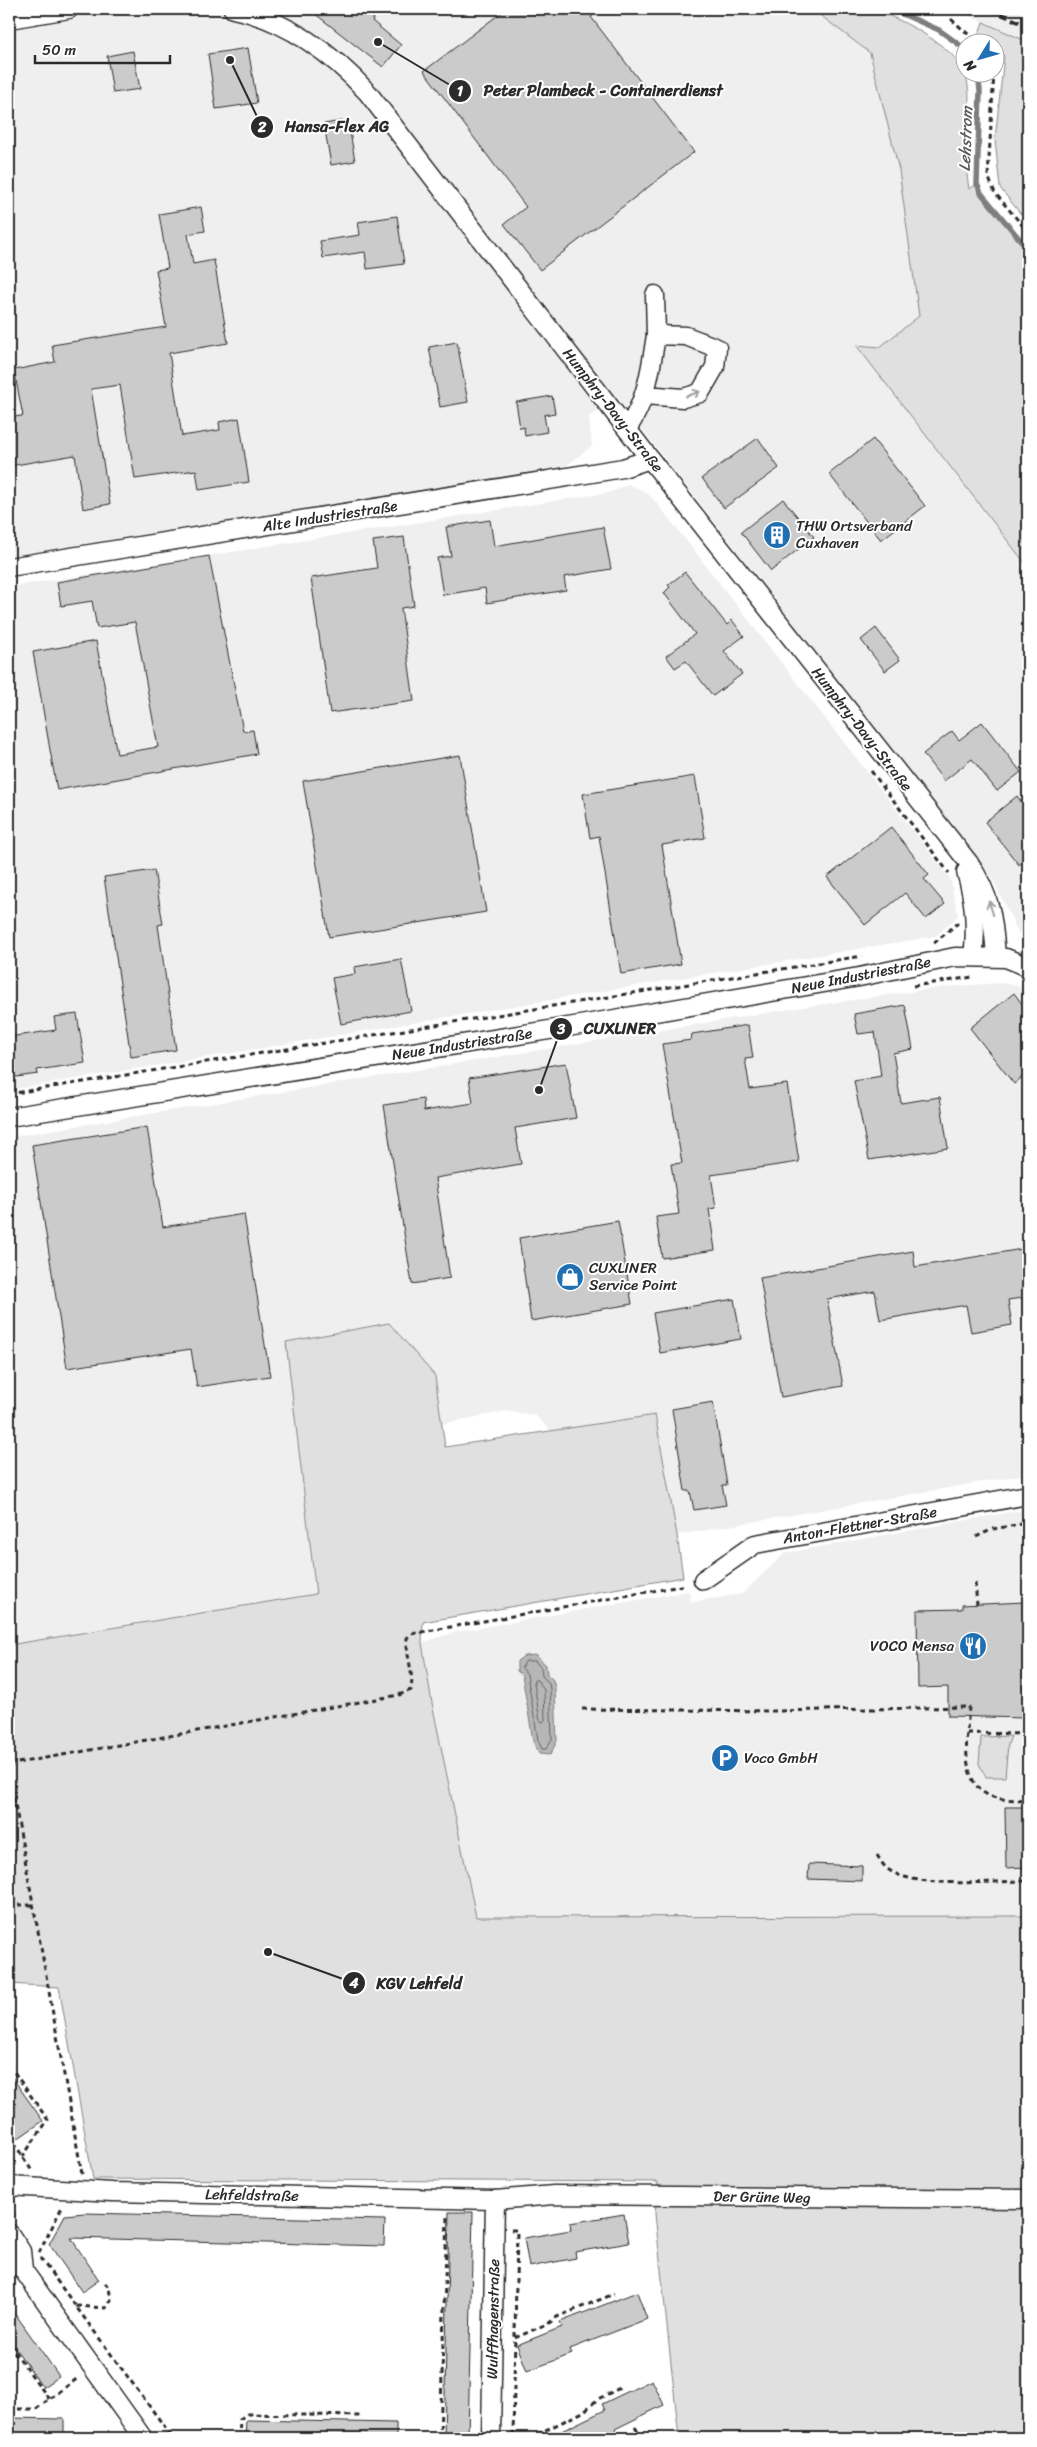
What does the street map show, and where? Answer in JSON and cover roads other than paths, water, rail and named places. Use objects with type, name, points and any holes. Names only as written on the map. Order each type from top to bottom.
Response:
[{"type":"street","points":[[9,18],[69,9]]},
{"type":"street","name":"Humphry-Davy-Straße","points":[[233,9],[292,32],[330,56],[352,75],[368,93],[650,459],[979,878],[993,916],[996,956]]},
{"type":"street","points":[[628,428],[639,412],[645,395],[656,335],[655,295]]},
{"type":"street","points":[[645,395],[683,398],[700,393],[715,367],[717,348],[686,336],[656,335]]},
{"type":"street","name":"Alte Industriestraße","points":[[9,567],[623,468],[650,459]]},
{"type":"street","name":"Humphry-Davy-Straße","points":[[960,854],[973,895],[976,932],[973,956]]},
{"type":"street","points":[[973,956],[996,956],[1020,962],[1028,967]]},
{"type":"street","name":"Neue Industriestraße","points":[[9,1117],[580,1025],[973,956]]},
{"type":"street","name":"Anton-Flettner-Straße","points":[[703,1580],[755,1544],[1028,1494]]},
{"type":"street","name":"Lehfeldstraße","points":[[12,2192],[85,2190],[495,2200]]},
{"type":"street","name":"Der Grüne Weg","points":[[495,2200],[554,2195],[1028,2199]]},
{"type":"street","name":"Wulffhagenstraße","points":[[491,2438],[495,2200]]},
{"type":"street","points":[[12,2228],[21,2251],[23,2270]]},
{"type":"street","points":[[9,2258],[23,2270],[143,2438]]},
{"type":"water","points":[[536,1655],[546,1665],[547,1674],[553,1680],[555,1688],[557,1741],[550,1755],[539,1754],[533,1741],[522,1675],[517,1671],[517,1661],[524,1656]]},
{"type":"waterway","name":"Lehstrom","points":[[891,9],[939,30],[954,41]]},
{"type":"waterway","name":"Lehstrom","points":[[979,82],[977,184],[981,193],[1028,249]]},
{"type":"railway","points":[[990,9],[1028,26]]},
{"type":"place","name":"Peter Plambeck - Containerdienst","points":[[378,42]]},
{"type":"place","name":"Hansa-Flex AG","points":[[230,60]]},
{"type":"place","name":"THW Ortsverband Cuxhaven","points":[[777,535]]},
{"type":"place","name":"CUXLINER","points":[[539,1090]]},
{"type":"place","name":"CUXLINER Service Point","points":[[570,1277]]},
{"type":"place","name":"VOCO Mensa","points":[[973,1646]]},
{"type":"place","name":"Voco GmbH","points":[[725,1758]]},
{"type":"place","name":"KGV Lehfeld","points":[[268,1952]]}]
